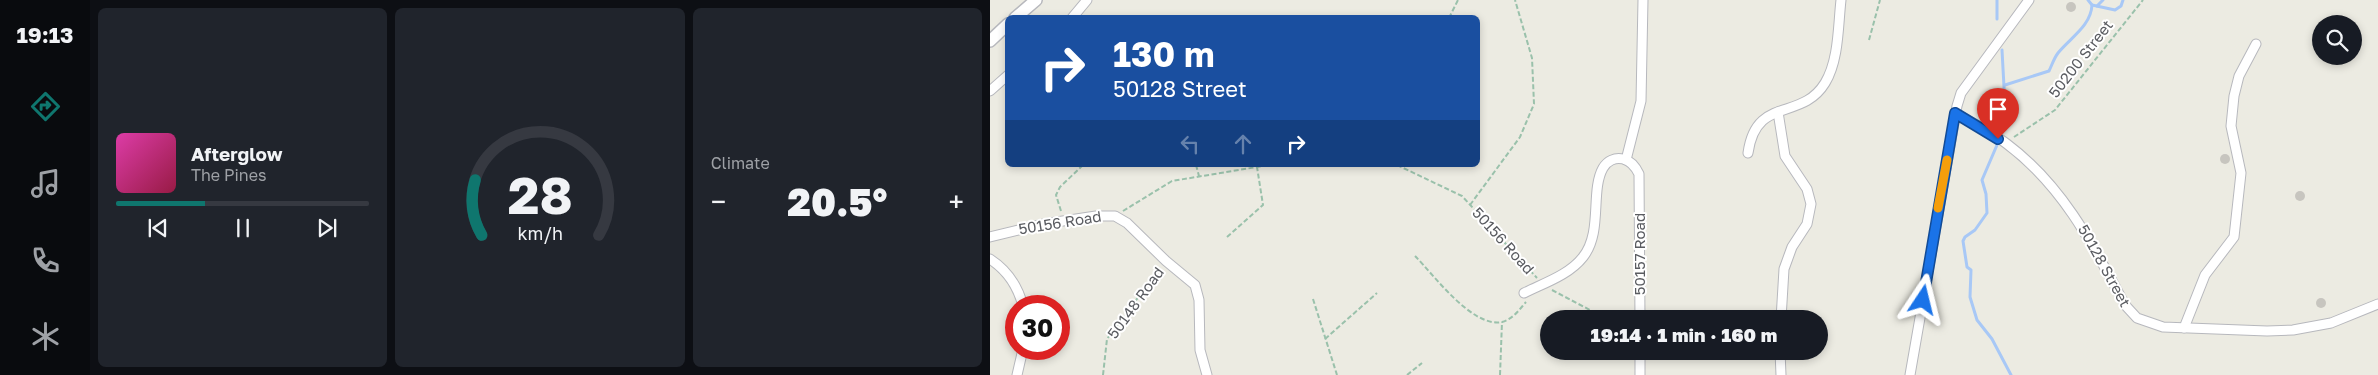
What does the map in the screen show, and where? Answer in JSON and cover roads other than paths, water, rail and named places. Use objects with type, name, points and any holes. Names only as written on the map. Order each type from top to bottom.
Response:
[{"type":"street","points":[[1018,15],[1036,0]]},
{"type":"street","points":[[1074,15],[1087,0]]},
{"type":"street","points":[[1527,295],[1542,284],[1569,270],[1583,257],[1594,232],[1599,183],[1603,167],[1616,159],[1626,160],[1641,101],[1643,0]]},
{"type":"street","points":[[1748,153],[1754,129],[1764,118],[1807,100],[1826,82],[1834,54],[1841,0]]},
{"type":"street","points":[[1910,375],[1955,113],[1961,93],[2028,0]]},
{"type":"street","points":[[990,40],[1005,27]]},
{"type":"street","points":[[2184,328],[2205,275],[2234,237],[2242,173],[2231,126],[2234,96],[2239,76],[2256,44]]},
{"type":"street","points":[[990,91],[1005,78]]},
{"type":"street","points":[[1778,112],[1785,156],[1806,189],[1811,204],[1807,224],[1792,247],[1784,269],[1782,310]]},
{"type":"street","name":"50128 Street","points":[[1955,113],[2006,143],[2051,183],[2079,221],[2131,313],[2152,325],[2184,328],[2293,330],[2331,323],[2378,304]]},
{"type":"street","name":"50157 Road","points":[[1626,160],[1636,167],[1638,174],[1640,310]]},
{"type":"street","name":"50156 Road","points":[[990,237],[1063,221],[1096,216],[1115,216]]},
{"type":"street","name":"50148 Road","points":[[1115,216],[1135,230],[1166,261],[1192,281],[1197,288],[1199,300],[1199,343],[1207,375]]},
{"type":"street","points":[[990,259],[1006,273],[1016,287],[1019,295]]},
{"type":"street","points":[[1016,375],[1020,360]]},
{"type":"street","points":[[1640,360],[1640,375]]},
{"type":"street","points":[[1780,360],[1781,375]]},
{"type":"waterway","points":[[1997,0],[1997,19]]},
{"type":"waterway","points":[[2005,85],[2049,71],[2058,53],[2088,19],[2092,5],[2088,0]]},
{"type":"waterway","points":[[2097,6],[2103,0]]},
{"type":"waterway","points":[[2092,5],[2115,10],[2121,6],[2123,0]]},
{"type":"waterway","points":[[2002,50],[2006,124],[2002,133]]},
{"type":"waterway","points":[[1997,145],[1982,180],[1986,194],[1987,213],[1975,230],[1965,237],[1963,241],[1967,267],[1971,270],[1970,297],[1977,320],[1992,339],[2011,375]]}]
